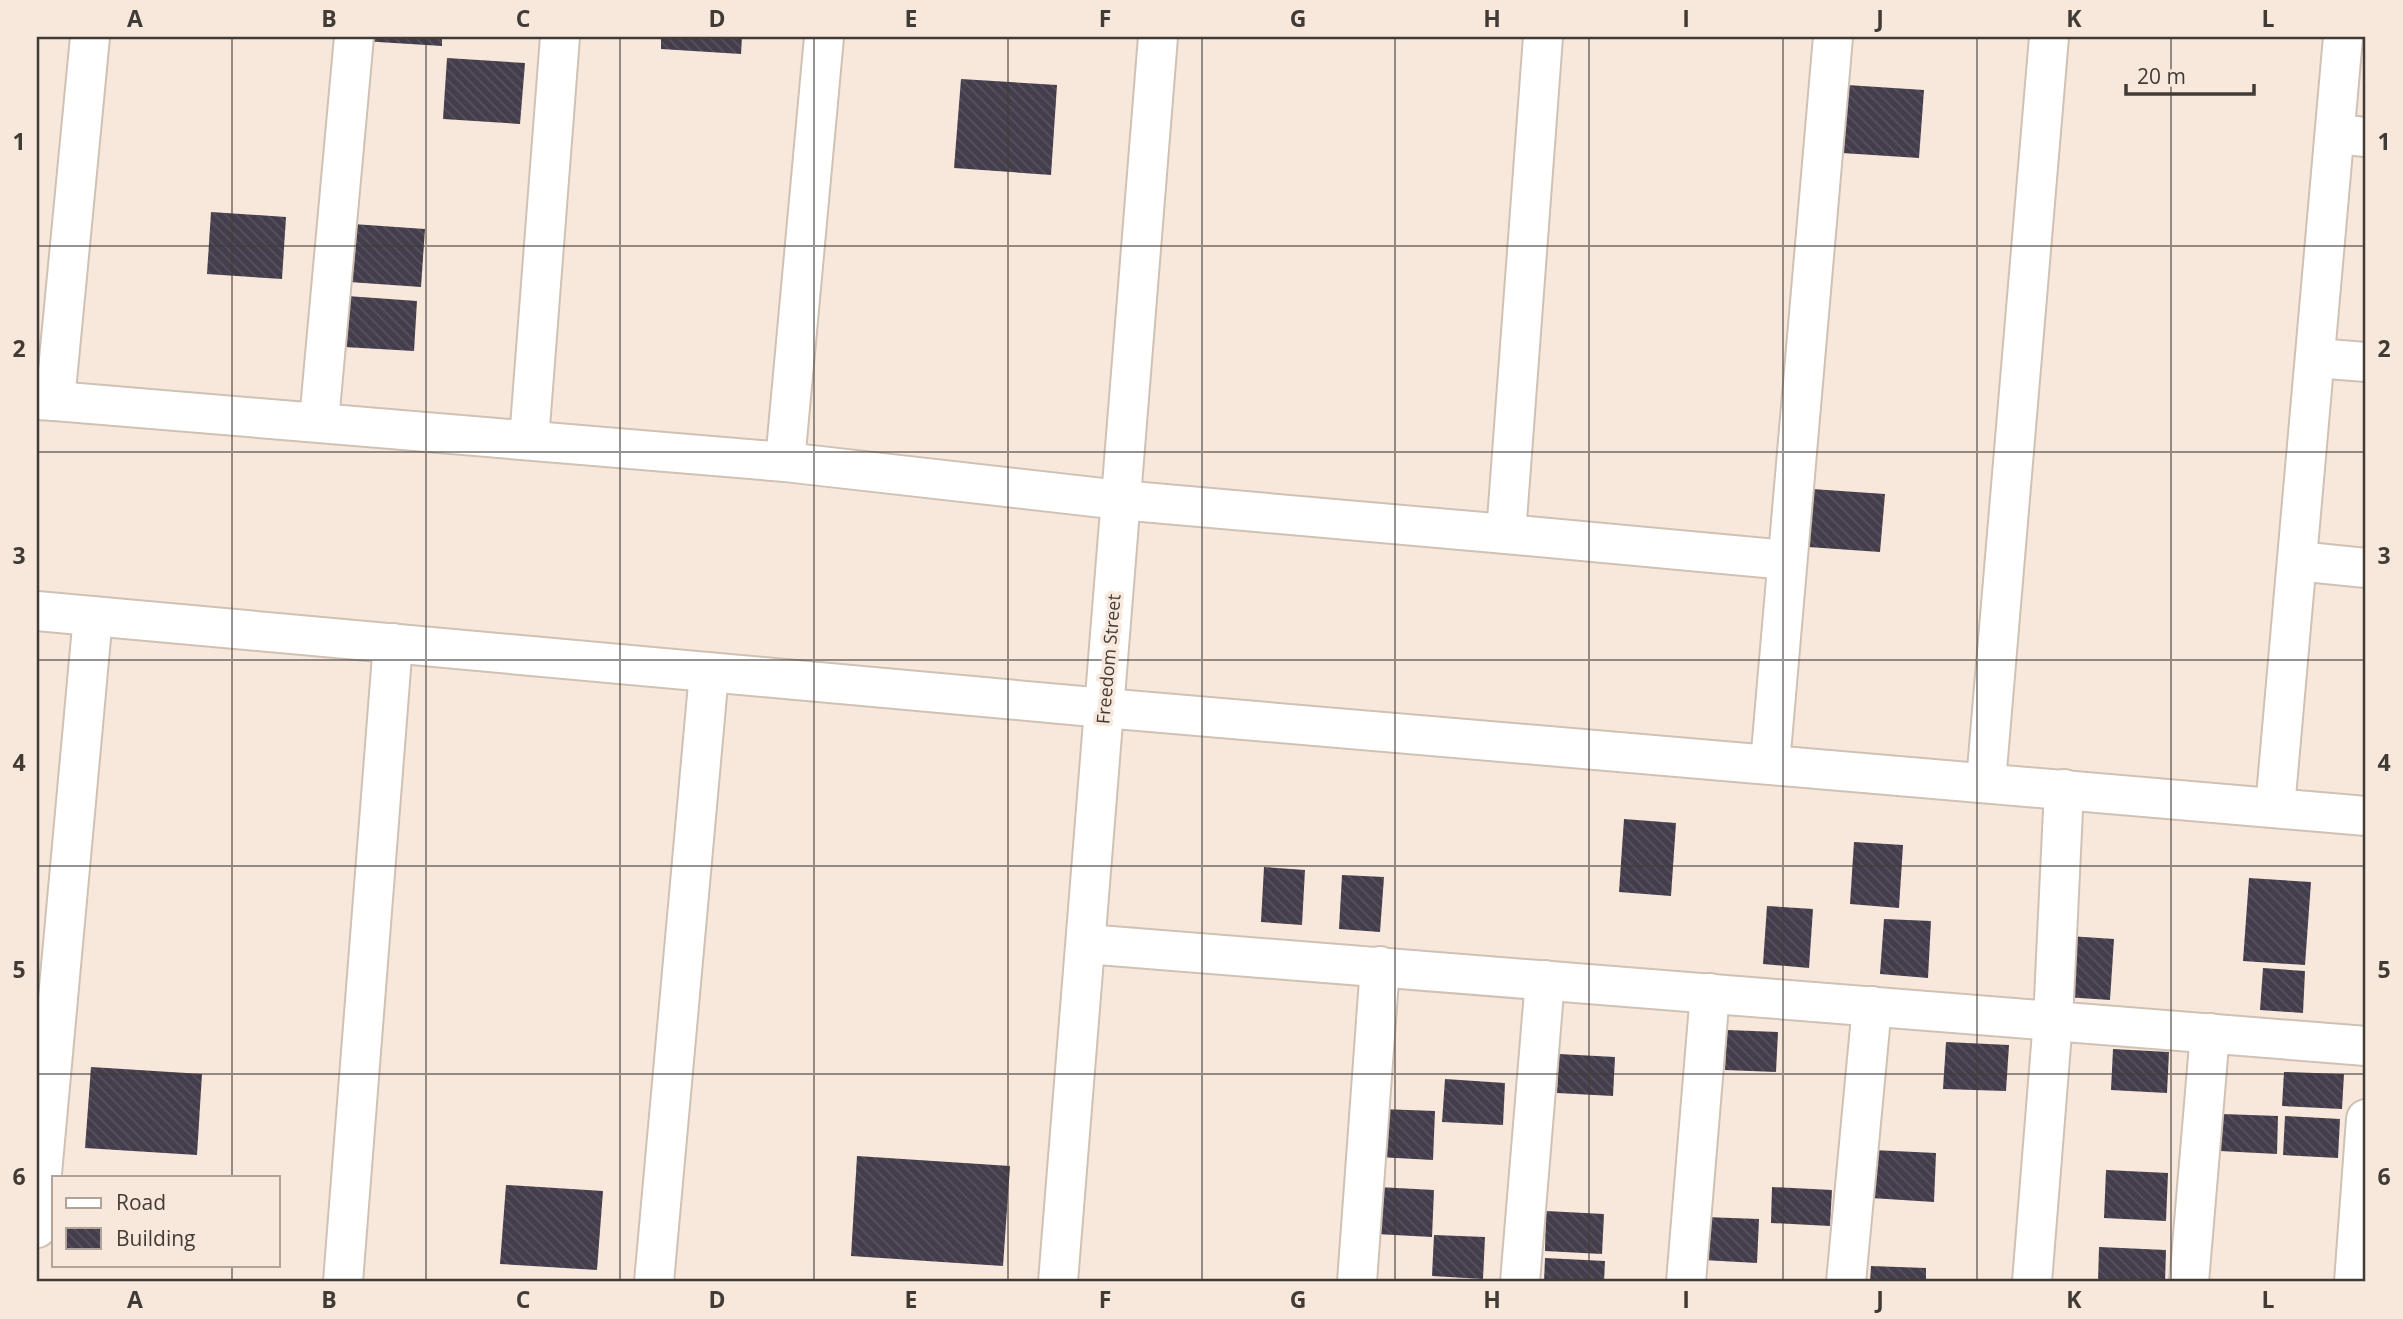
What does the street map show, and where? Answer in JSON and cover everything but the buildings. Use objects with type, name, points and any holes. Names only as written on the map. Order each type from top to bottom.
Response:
[{"type":"street","points":[[90,37],[46,401],[785,462],[1121,500],[1787,560]]},
{"type":"street","points":[[319,422],[354,37]]},
{"type":"street","points":[[529,440],[560,37]]},
{"type":"street","points":[[785,462],[824,37]]},
{"type":"street","name":"Freedom Street","points":[[1058,1282],[1158,37]]},
{"type":"street","points":[[1506,534],[1543,37]]},
{"type":"street","points":[[1770,764],[1833,37]]},
{"type":"street","points":[[1986,782],[2049,37]]},
{"type":"street","points":[[2275,808],[2315,358],[2350,136],[2343,37]]},
{"type":"street","points":[[2315,358],[2366,362]]},
{"type":"street","points":[[2297,561],[2366,568]]},
{"type":"street","points":[[37,611],[1104,708],[2366,816]]},
{"type":"street","points":[[37,1228],[93,616]]},
{"type":"street","points":[[343,1282],[393,643]]},
{"type":"street","points":[[654,1282],[709,673]]},
{"type":"street","points":[[2032,1282],[2053,1020],[2064,789]]},
{"type":"street","points":[[1086,944],[2366,1045]]},
{"type":"street","points":[[1357,1282],[1380,966]]},
{"type":"street","points":[[1520,1282],[1545,980]]},
{"type":"street","points":[[1686,1282],[1710,993]]},
{"type":"street","points":[[1846,1282],[1872,1006]]},
{"type":"street","points":[[2189,1282],[2210,1033]]},
{"type":"street","points":[[2354,1282],[2366,1119]]}]
